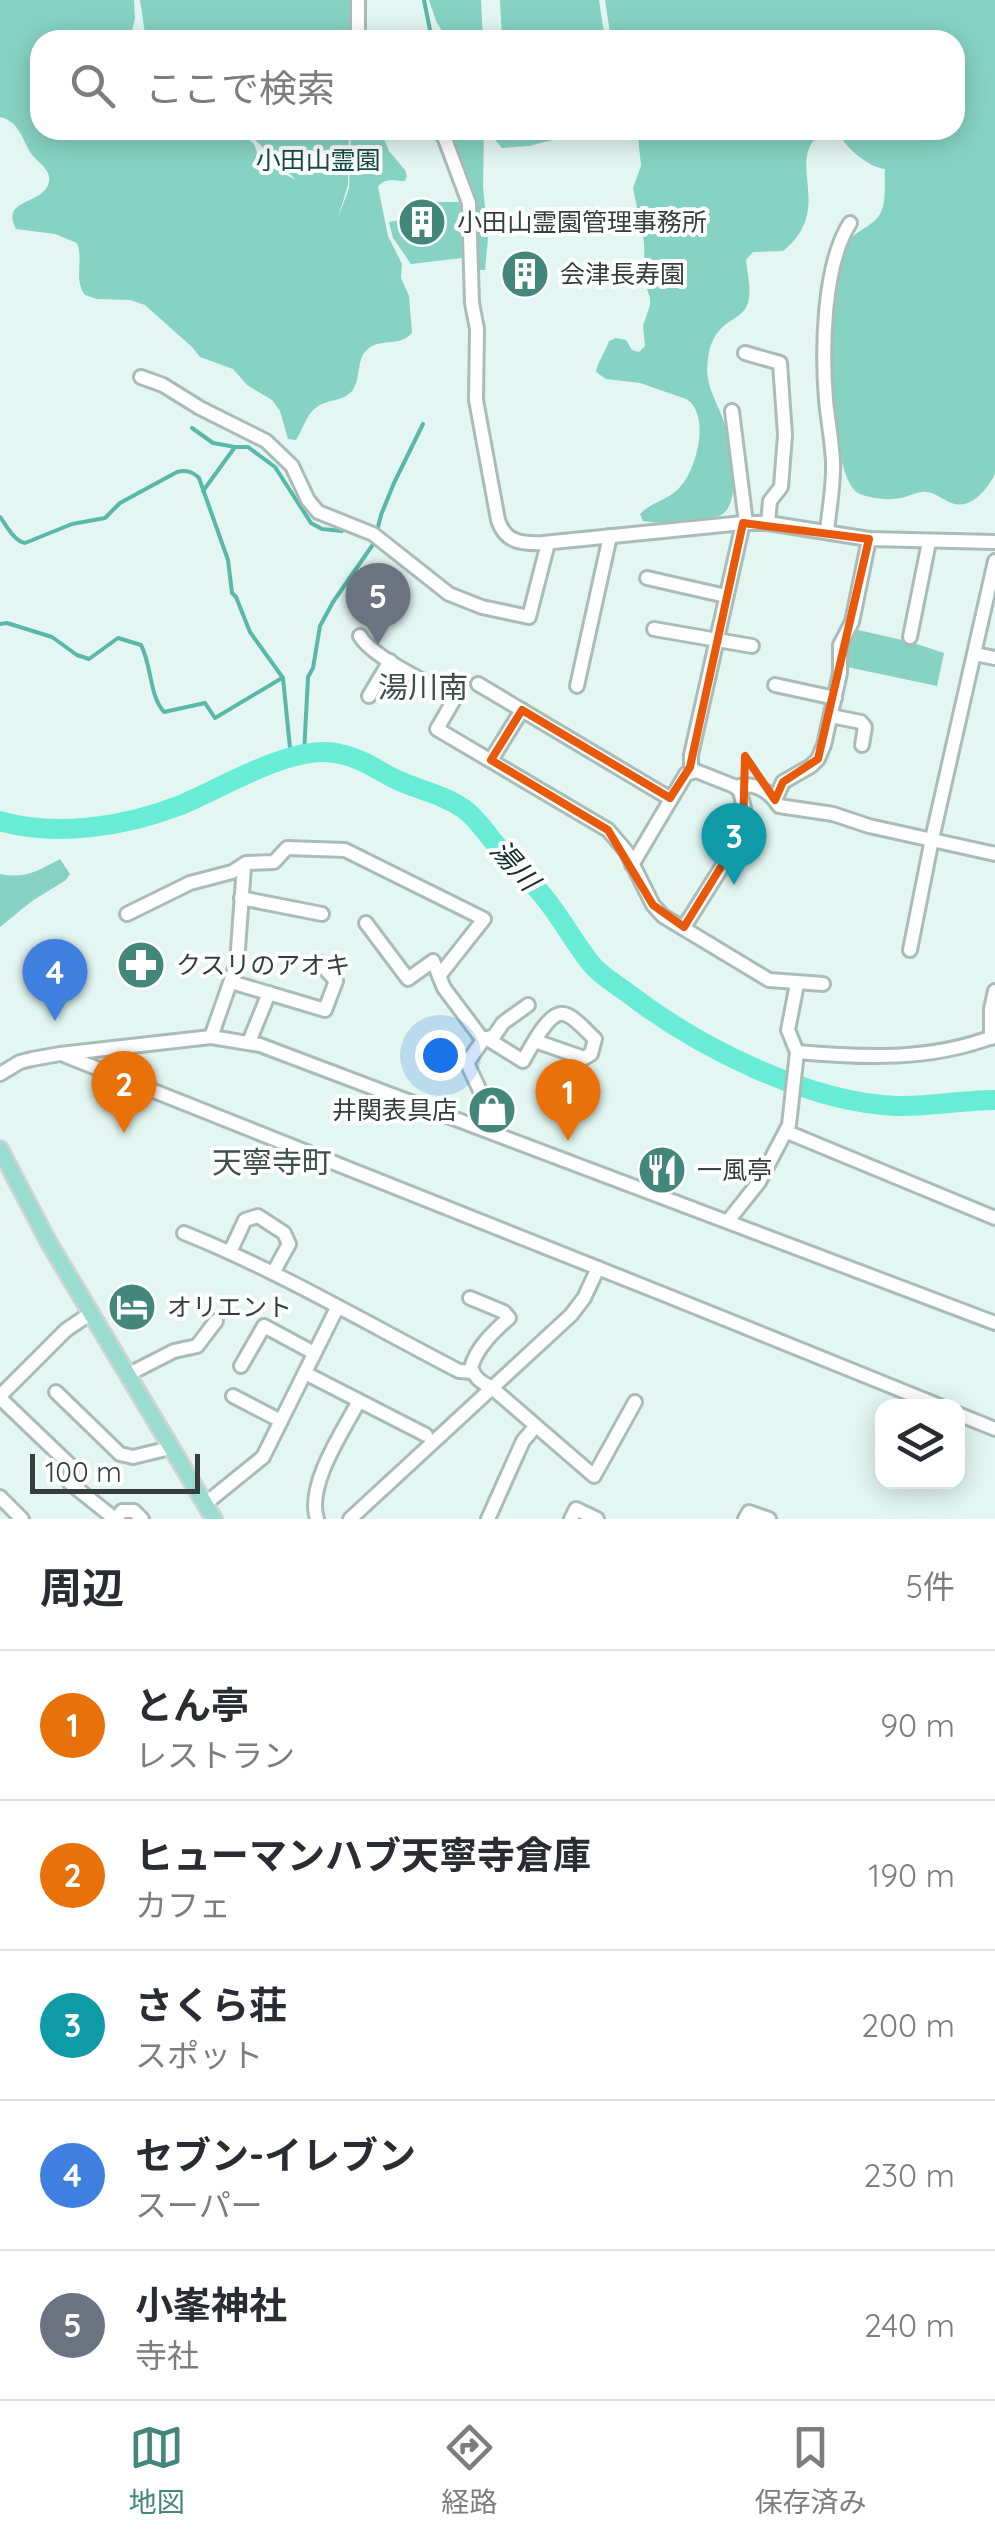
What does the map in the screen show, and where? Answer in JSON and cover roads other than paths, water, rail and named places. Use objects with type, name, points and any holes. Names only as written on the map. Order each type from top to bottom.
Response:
[{"type":"main road","points":[[0,1149],[90,1313],[214,1519]]},
{"type":"street","points":[[358,0],[358,30]]},
{"type":"street","points":[[445,140],[469,203],[472,303],[477,329],[476,400],[498,520],[504,534],[526,544],[768,523],[870,539],[995,542]]},
{"type":"street","points":[[826,532],[834,470],[824,345],[836,251],[850,224]]},
{"type":"street","points":[[744,353],[780,363],[784,452],[781,486],[770,501],[768,523]]},
{"type":"street","points":[[141,377],[266,441],[292,466],[318,512],[373,534],[448,594],[482,608],[529,617],[548,543]]},
{"type":"street","points":[[690,772],[716,640],[745,523],[732,411]]},
{"type":"street","points":[[577,686],[610,536]]},
{"type":"street","points":[[775,800],[784,782],[818,759],[840,673],[840,645],[852,622],[870,539]]},
{"type":"street","points":[[910,637],[929,542]]},
{"type":"street","points":[[910,950],[995,561]]},
{"type":"street","points":[[647,578],[726,596]]},
{"type":"street","points":[[980,628],[995,631]]},
{"type":"street","points":[[654,629],[752,646]]},
{"type":"street","points":[[360,636],[366,645],[390,661],[455,698],[437,729],[608,830],[626,851],[663,916],[769,980],[823,984]]},
{"type":"street","points":[[974,654],[995,658]]},
{"type":"street","points":[[369,696],[390,661]]},
{"type":"street","points":[[478,684],[671,799]]},
{"type":"street","points":[[775,685],[835,698]]},
{"type":"street","points":[[491,760],[522,710]]},
{"type":"street","points":[[831,716],[861,722],[865,727],[862,745]]},
{"type":"street","points":[[632,865],[686,774],[696,771],[740,791],[744,808],[742,831],[684,928]]},
{"type":"street","points":[[736,787],[755,786],[772,796],[779,806],[833,814],[869,826],[995,854]]},
{"type":"street","points":[[128,914],[190,883],[232,872],[246,863],[274,862],[286,848],[345,850],[484,919],[439,976]]},
{"type":"street","points":[[211,1037],[237,963],[244,866]]},
{"type":"street","points":[[242,898],[322,914]]},
{"type":"street","points":[[366,922],[408,979],[433,962],[444,988],[485,1039],[523,1061],[535,1041],[551,1017],[558,1014],[567,1014],[595,1040],[591,1054],[584,1058],[535,1041]]},
{"type":"street","points":[[232,982],[325,1010],[336,980],[320,963]]},
{"type":"street","points":[[728,1221],[760,1182],[788,1128],[796,1052],[788,1030],[797,984]]},
{"type":"street","points":[[249,1042],[269,992]]},
{"type":"street","points":[[796,1052],[909,1057],[993,1037],[991,1009],[995,992]]},
{"type":"street","points":[[474,1126],[483,1097],[467,1063],[485,1039],[494,1036],[503,1023],[528,1005]]},
{"type":"street","points":[[0,1074],[20,1062],[60,1054],[211,1037],[249,1042],[995,1322]]},
{"type":"street","points":[[60,1054],[923,1399]]},
{"type":"street","points":[[788,1128],[995,1218]]},
{"type":"street","points":[[230,1252],[245,1220],[258,1216],[284,1233],[288,1244],[273,1273]]},
{"type":"street","points":[[184,1233],[273,1273],[459,1371],[472,1372]]},
{"type":"street","points":[[350,1519],[578,1308],[598,1268]]},
{"type":"street","points":[[470,1298],[510,1318],[475,1356],[472,1372],[594,1476],[635,1402]]},
{"type":"street","points":[[205,1504],[263,1457],[337,1308]]},
{"type":"street","points":[[90,1313],[66,1330],[0,1397],[72,1466],[70,1483],[116,1519],[122,1511],[134,1511],[142,1519]]},
{"type":"street","points":[[127,1375],[174,1351],[196,1346],[216,1322]]},
{"type":"street","points":[[241,1366],[264,1326],[314,1353]]},
{"type":"street","points":[[305,1373],[426,1435]]},
{"type":"street","points":[[56,1392],[120,1454],[133,1457],[170,1448]]},
{"type":"street","points":[[233,1396],[281,1421]]},
{"type":"street","points":[[316,1519],[314,1502],[324,1471],[360,1401]]},
{"type":"street","points":[[965,1417],[995,1429]]},
{"type":"street","points":[[488,1519],[523,1441],[535,1427]]},
{"type":"street","points":[[1,1501],[22,1519]]},
{"type":"street","points":[[571,1519],[576,1508],[597,1519]]},
{"type":"street","points":[[745,1519],[749,1512],[770,1519]]},
{"type":"waterway","points":[[424,0],[430,30]]},
{"type":"waterway","points":[[304,754],[308,677],[320,626],[374,543],[394,483],[423,424]]},
{"type":"waterway","points":[[192,428],[213,443],[235,447]]},
{"type":"waterway","points":[[203,491],[235,447],[248,447],[275,467],[311,523],[322,529],[342,531]]},
{"type":"waterway","points":[[0,517],[14,536],[25,543],[72,524],[105,518],[120,503],[177,472],[189,472],[199,478],[228,560],[232,593],[250,632],[283,678],[291,758]]},
{"type":"waterway","points":[[0,624],[52,637],[89,659],[118,638],[141,645],[164,712],[205,703],[215,718],[282,678]]},
{"type":"waterway","name":"湯川","points":[[0,821],[66,829],[112,824],[178,806],[280,761],[322,752],[348,756],[464,809],[540,892],[597,970],[657,1014],[721,1052],[792,1083],[863,1102],[909,1106],[995,1100]]},
{"type":"place","name":"小田山霊園管理事務所","points":[[422,222]]},
{"type":"place","name":"会津長寿園","points":[[525,274]]},
{"type":"place","name":"小峯神社","points":[[378,645]]},
{"type":"place","name":"さくら荘","points":[[734,885]]},
{"type":"place","name":"クスリのアオキ","points":[[141,965]]},
{"type":"place","name":"セブン-イレブン","points":[[55,1021]]},
{"type":"place","name":"井関表具店","points":[[492,1110]]},
{"type":"place","name":"ヒューマンハブ天寧寺倉庫","points":[[124,1133]]},
{"type":"place","name":"とん亭","points":[[568,1141]]},
{"type":"place","name":"一風亭","points":[[662,1170]]},
{"type":"place","name":"オリエント","points":[[132,1307]]},
{"type":"district","name":"湯川南","points":[[423,688]]},
{"type":"district","name":"天寧寺町","points":[[272,1163]]},
{"type":"park label","name":"小田山霊園","points":[[318,160]]}]
